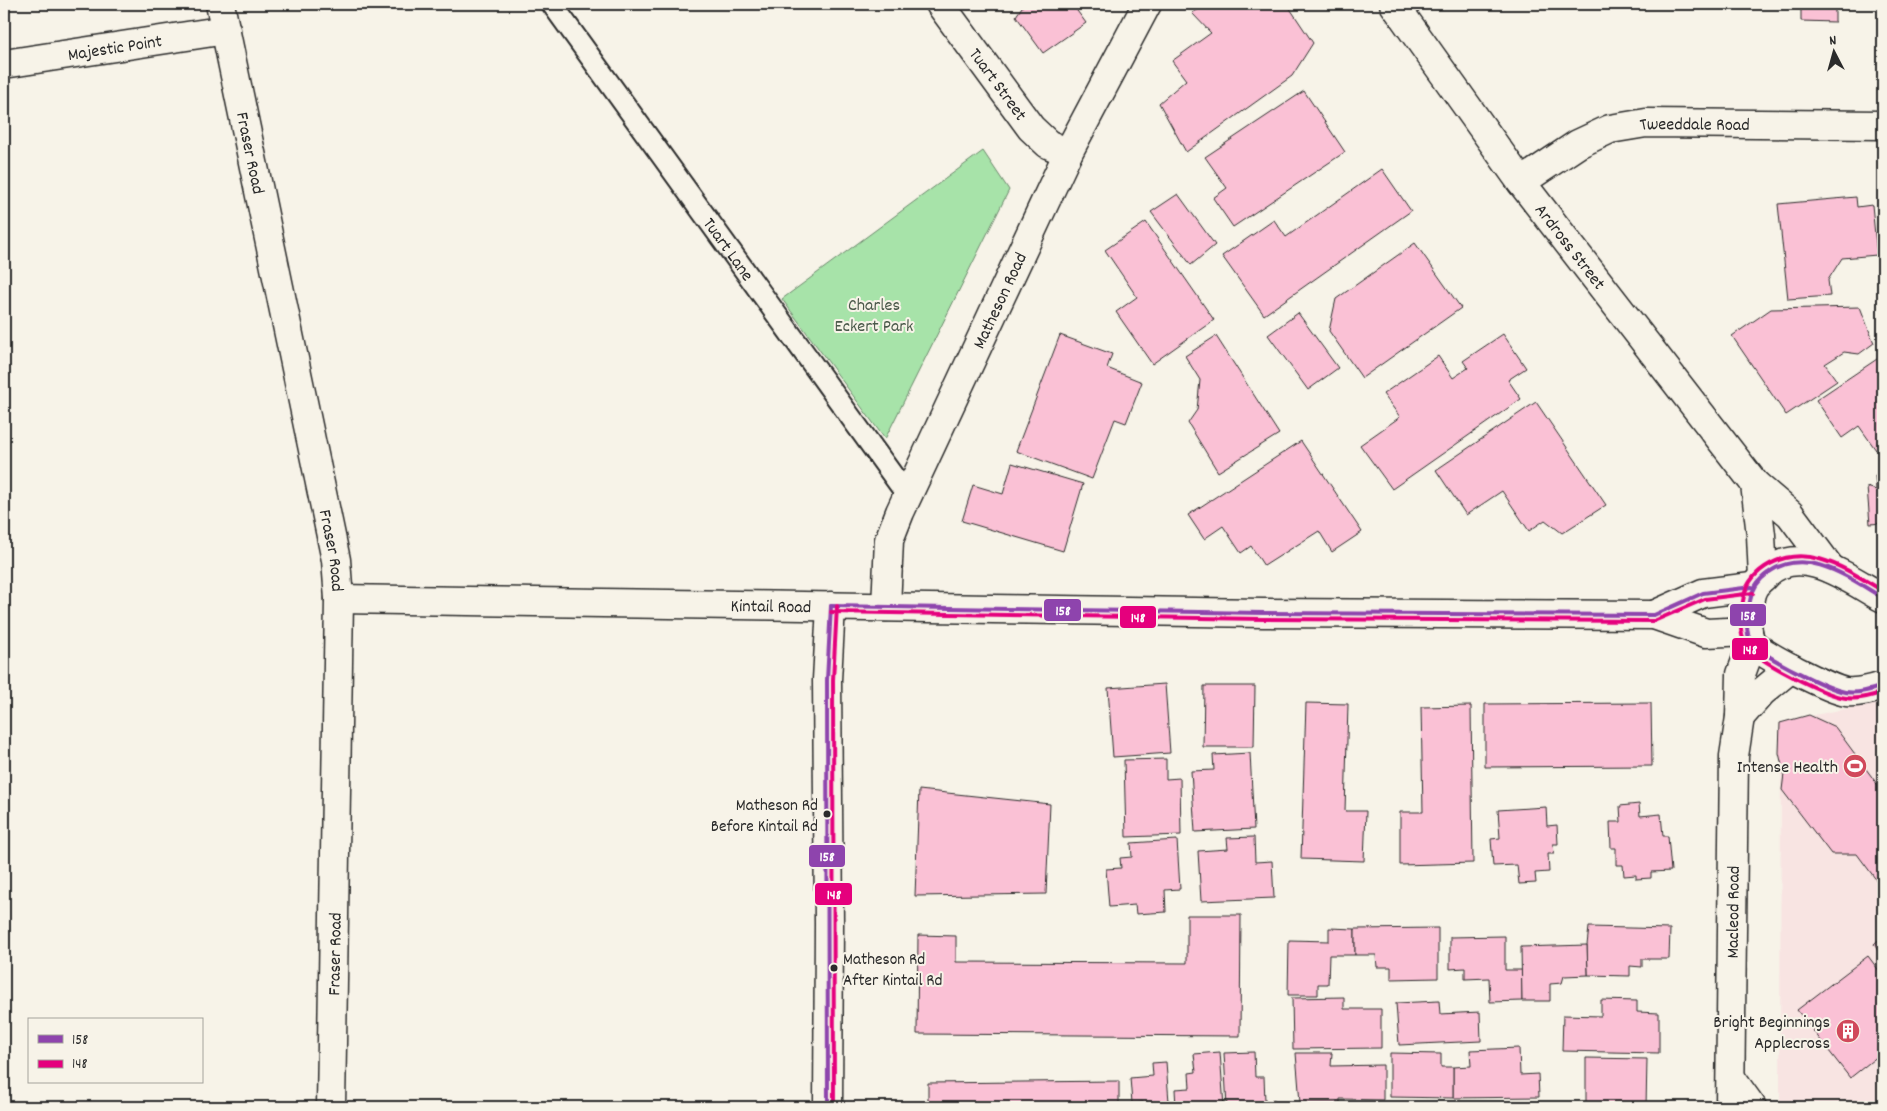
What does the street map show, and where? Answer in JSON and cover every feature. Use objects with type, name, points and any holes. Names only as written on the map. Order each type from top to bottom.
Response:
[{"type":"street","name":"Fraser Road","points":[[220,4],[336,560],[339,599],[331,1107]]},
{"type":"street","name":"Tuart Street","points":[[940,4],[1030,128],[1048,144],[1068,153]]},
{"type":"street","name":"Matheson Road","points":[[886,607],[890,540],[907,495],[1068,153],[1147,4]]},
{"type":"street","name":"Ardross Street","points":[[1394,4],[1522,182],[1755,484],[1790,514],[1832,569]]},
{"type":"street","name":"Majestic Point","points":[[4,64],[226,30]]},
{"type":"street","name":"Tweeddale Road","points":[[1522,182],[1578,144],[1610,129],[1646,123],[1883,125]]},
{"type":"street","points":[[1755,484],[1761,535],[1757,582]]},
{"type":"street","points":[[1757,582],[1775,565],[1815,562],[1832,569],[1883,598]]},
{"type":"street","name":"Kintail Road","points":[[1654,615],[1703,593],[1757,582]]},
{"type":"street","name":"Macleod Road","points":[[1730,1107],[1734,756],[1740,717],[1741,674],[1750,637],[1747,618],[1757,582]]},
{"type":"street","name":"Kintail Road","points":[[339,599],[1272,613],[1654,615],[1706,633],[1750,637]]},
{"type":"street","points":[[828,1107],[827,680],[831,606]]},
{"type":"street","points":[[1750,637],[1771,659],[1844,692],[1877,694]]},
{"type":"street","points":[[1740,717],[1762,692],[1791,668]]},
{"type":"street","points":[[1731,1078],[1752,1107]]},
{"type":"lane","name":"Tuart Lane","points":[[552,4],[907,495]]},
{"type":"shaded area","points":[[1883,701],[1883,1107],[1780,1107],[1781,722]]},
{"type":"green space","name":"Charles Eckert Park","points":[[983,151],[1009,190],[885,439],[782,299]]},
{"type":"building","points":[[1024,4],[1072,4],[1086,23],[1043,53],[1016,16]]},
{"type":"building","points":[[1208,4],[1287,4],[1313,43],[1292,76],[1186,152],[1159,103],[1186,80],[1172,61],[1211,33],[1192,13]]},
{"type":"building","points":[[1801,4],[1835,4],[1835,22],[1801,21]]},
{"type":"building","points":[[1304,91],[1345,152],[1233,227],[1213,198],[1227,188],[1205,157]]},
{"type":"building","points":[[1382,169],[1411,211],[1264,315],[1222,256],[1274,220],[1286,237]]},
{"type":"building","points":[[1178,194],[1215,245],[1191,265],[1151,212]]},
{"type":"building","points":[[1856,197],[1857,207],[1872,205],[1877,255],[1842,258],[1828,280],[1830,296],[1788,299],[1778,204]]},
{"type":"building","points":[[1883,204],[1883,308],[1882,308]]},
{"type":"building","points":[[1146,222],[1214,320],[1152,364],[1116,312],[1137,297],[1105,250]]},
{"type":"building","points":[[1415,243],[1461,308],[1362,378],[1329,331],[1336,299]]},
{"type":"building","points":[[1860,307],[1874,343],[1859,354],[1844,352],[1825,364],[1837,381],[1786,415],[1732,336],[1771,309]]},
{"type":"building","points":[[1298,313],[1338,368],[1308,390],[1268,335]]},
{"type":"building","points":[[1503,334],[1526,368],[1508,380],[1521,399],[1392,489],[1360,445],[1400,417],[1383,394],[1438,356],[1453,378],[1468,368],[1463,361]]},
{"type":"building","points":[[1060,335],[1112,354],[1107,368],[1142,382],[1126,423],[1115,419],[1092,479],[1016,451]]},
{"type":"building","points":[[1216,336],[1279,434],[1218,472],[1188,423],[1197,410],[1200,380],[1185,356]]},
{"type":"building","points":[[1883,355],[1883,444],[1876,450],[1859,426],[1842,438],[1816,400]]},
{"type":"building","points":[[1536,402],[1606,505],[1562,533],[1545,520],[1529,531],[1502,491],[1466,515],[1436,470]]},
{"type":"building","points":[[1301,441],[1362,532],[1332,552],[1319,531],[1264,566],[1251,546],[1241,553],[1223,526],[1204,539],[1188,515]]},
{"type":"building","points":[[1012,463],[1083,484],[1063,551],[962,521],[973,485],[1003,494]]},
{"type":"building","points":[[1883,474],[1883,523],[1870,524],[1867,487],[1876,490],[1875,475]]},
{"type":"building","points":[[1165,684],[1170,753],[1113,757],[1108,688]]},
{"type":"building","points":[[1204,686],[1255,686],[1254,747],[1203,747]]},
{"type":"building","points":[[1306,703],[1348,704],[1345,811],[1366,811],[1364,861],[1301,859]]},
{"type":"building","points":[[1651,703],[1652,766],[1485,767],[1485,704]]},
{"type":"building","points":[[1471,706],[1473,863],[1400,865],[1400,812],[1423,812],[1421,707]]},
{"type":"building","points":[[1809,715],[1835,727],[1883,792],[1883,889],[1857,854],[1831,854],[1782,790],[1784,774],[1779,753],[1780,723]]},
{"type":"building","points":[[1250,753],[1254,829],[1195,832],[1191,771],[1214,770],[1213,755]]},
{"type":"building","points":[[1166,759],[1166,779],[1180,778],[1181,835],[1126,837],[1124,760]]},
{"type":"building","points":[[919,790],[1050,804],[1046,894],[915,896]]},
{"type":"building","points":[[1639,804],[1640,816],[1661,814],[1663,836],[1668,836],[1671,871],[1651,872],[1651,878],[1636,879],[1636,875],[1624,876],[1623,865],[1616,865],[1616,848],[1611,848],[1610,822],[1621,822],[1620,806]]},
{"type":"building","points":[[1546,807],[1547,826],[1557,825],[1558,844],[1553,844],[1554,854],[1548,854],[1549,872],[1535,873],[1536,883],[1519,884],[1517,865],[1493,866],[1491,839],[1500,838],[1498,810]]},
{"type":"building","points":[[1254,837],[1255,862],[1272,861],[1274,898],[1201,901],[1198,851],[1228,849],[1227,838]]},
{"type":"building","points":[[1177,840],[1180,889],[1165,890],[1166,912],[1136,914],[1135,905],[1109,907],[1106,869],[1121,868],[1120,858],[1132,857],[1131,843]]},
{"type":"building","points":[[1187,915],[1241,915],[1240,1036],[917,1034],[918,935],[956,936],[956,962],[1187,963]]},
{"type":"building","points":[[1589,927],[1670,929],[1669,959],[1642,959],[1642,967],[1630,966],[1630,976],[1588,975],[1587,945]]},
{"type":"building","points":[[1329,928],[1355,929],[1355,955],[1329,955],[1328,984],[1318,984],[1318,995],[1288,995],[1289,940],[1329,941]]},
{"type":"building","points":[[1438,928],[1438,978],[1391,979],[1391,967],[1377,967],[1376,955],[1355,955],[1355,929]]},
{"type":"building","points":[[1505,936],[1505,970],[1522,970],[1522,1001],[1490,1002],[1489,978],[1465,979],[1465,968],[1450,969],[1450,937]]},
{"type":"building","points":[[1883,936],[1883,959],[1874,944]]},
{"type":"building","points":[[1587,945],[1588,975],[1564,976],[1562,983],[1550,984],[1550,1001],[1522,1001],[1521,947]]},
{"type":"building","name":"Bright Beginnings Applecross","points":[[1868,956],[1883,976],[1883,1052],[1850,1078],[1797,1010]]},
{"type":"building","points":[[1344,997],[1344,1009],[1381,1009],[1381,1048],[1293,1049],[1292,998]]},
{"type":"building","points":[[1601,1000],[1637,1001],[1637,1012],[1659,1013],[1659,1053],[1562,1051],[1563,1015],[1601,1016]]},
{"type":"building","points":[[1439,1001],[1440,1014],[1480,1012],[1481,1041],[1399,1045],[1396,1003]]},
{"type":"building","points":[[1519,1048],[1520,1075],[1538,1074],[1539,1097],[1453,1098],[1453,1067],[1471,1066],[1470,1050]]},
{"type":"building","points":[[1220,1052],[1224,1107],[1176,1107],[1175,1089],[1190,1088],[1189,1073],[1196,1072],[1194,1054]]},
{"type":"building","points":[[1254,1052],[1255,1077],[1264,1077],[1265,1101],[1274,1100],[1275,1107],[1227,1107],[1224,1053]]},
{"type":"building","points":[[1296,1053],[1332,1053],[1331,1066],[1383,1065],[1383,1100],[1340,1099],[1340,1103],[1300,1103]]},
{"type":"building","points":[[1390,1053],[1441,1054],[1441,1067],[1453,1067],[1453,1098],[1390,1097]]},
{"type":"building","points":[[1586,1058],[1647,1059],[1646,1107],[1586,1107]]},
{"type":"building","points":[[1166,1062],[1169,1102],[1165,1103],[1165,1107],[1144,1107],[1143,1102],[1132,1103],[1130,1078],[1153,1076],[1152,1063]]},
{"type":"building","points":[[1119,1081],[1119,1107],[928,1107],[928,1083]]},
{"type":"transit line","name":"148","points":[[1883,591],[1841,567],[1826,561],[1796,556],[1780,559],[1765,567],[1750,581],[1744,596],[1741,623],[1743,640],[1752,652],[1809,685],[1846,698],[1865,697],[1883,692]]},
{"type":"transit line","name":"158","points":[[1883,598],[1842,574],[1812,563],[1797,562],[1782,565],[1764,576],[1754,589],[1750,601],[1747,627],[1751,642],[1757,648],[1795,671],[1836,690],[1855,692],[1883,686]]},
{"type":"transit line","name":"158","points":[[831,606],[1263,613],[1654,615],[1703,593],[1752,587]]},
{"type":"transit line","name":"148","points":[[831,612],[1263,619],[1654,621],[1705,599],[1753,593]]},
{"type":"transit line","name":"158","points":[[828,1107],[827,680],[831,606]]},
{"type":"transit line","name":"148","points":[[834,1107],[833,680],[837,606]]},
{"type":"place","name":"Intense Health","points":[[1855,766]]},
{"type":"place","name":"Matheson Rd Before Kintail Rd","points":[[827,814]]},
{"type":"place","name":"Matheson Rd After Kintail Rd","points":[[834,968]]},
{"type":"place","name":"Bright Beginnings Applecross","points":[[1848,1031]]}]
